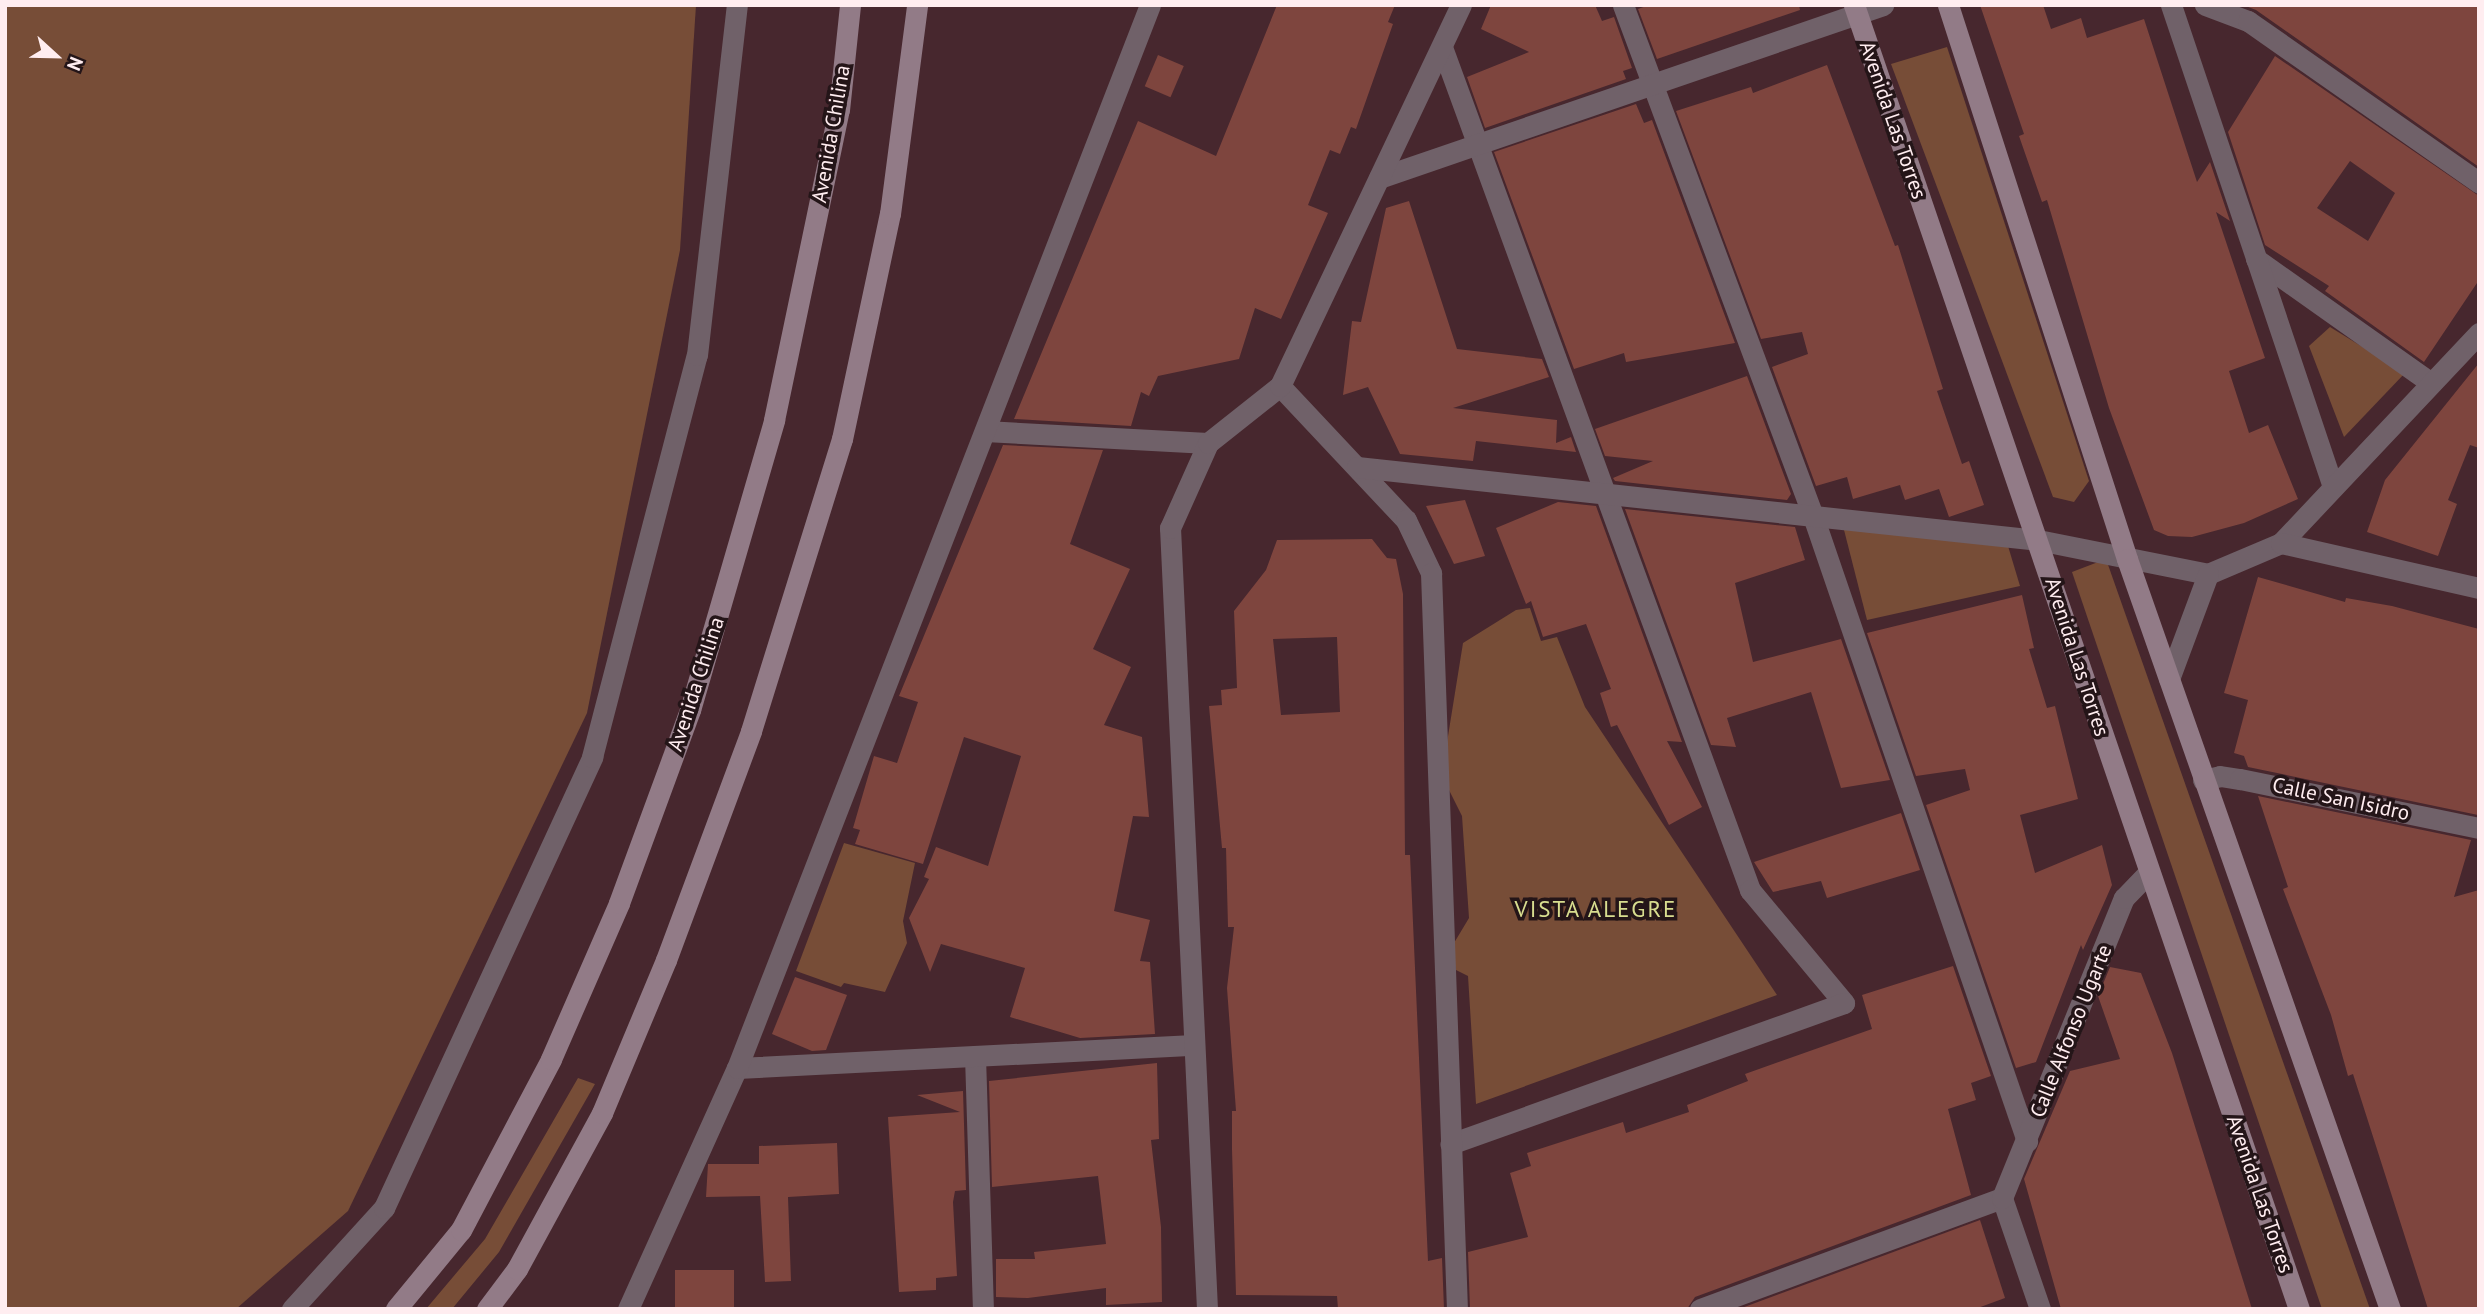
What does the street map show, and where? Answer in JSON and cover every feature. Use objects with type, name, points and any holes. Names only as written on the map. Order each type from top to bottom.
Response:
[{"type":"main road","name":"Avenida Chilina","points":[[396,1309],[461,1230],[551,1059],[619,903],[690,710],[774,420],[839,110],[850,5]]},
{"type":"main road","points":[[487,1309],[517,1269],[603,1113],[666,960],[751,731],[842,439],[890,214],[917,5]]},
{"type":"main road","points":[[1948,5],[2127,559],[2390,1309]]},
{"type":"main road","name":"Avenida Las Torres","points":[[1855,9],[2299,1309]]},
{"type":"street","points":[[292,1309],[384,1208],[593,757],[697,355],[737,5]]},
{"type":"street","points":[[628,1309],[737,1068],[1150,5]]},
{"type":"street","points":[[1206,1309],[1170,528],[1208,443],[1280,386],[1461,5]]},
{"type":"street","points":[[1623,5],[1813,516],[2027,1141]]},
{"type":"street","points":[[1379,178],[1653,85],[1855,9],[1883,5]]},
{"type":"street","points":[[2171,5],[2333,487]]},
{"type":"street","points":[[2205,5],[2248,21],[2479,183]]},
{"type":"street","points":[[1442,47],[1480,144],[1750,890],[1844,1003],[1450,1143]]},
{"type":"street","points":[[2256,259],[2431,383]]},
{"type":"street","points":[[1357,467],[2038,540],[2208,574],[2281,543],[2431,383],[2474,343]]},
{"type":"street","points":[[1280,386],[1406,520],[1431,573],[1457,1309]]},
{"type":"street","points":[[985,431],[1208,443]]},
{"type":"street","points":[[2281,543],[2479,588]]},
{"type":"street","points":[[2169,679],[2208,574]]},
{"type":"street","name":"Calle San Isidro","points":[[2203,780],[2220,776],[2240,779],[2479,828]]},
{"type":"street","name":"Calle Alfonso Ugarte","points":[[2002,1198],[2124,898],[2149,872]]},
{"type":"street","points":[[737,1068],[1193,1045]]},
{"type":"street","points":[[975,1056],[983,1309]]},
{"type":"street","points":[[1700,1309],[2002,1198],[2040,1309]]},
{"type":"shaded area","points":[[5,5],[696,5],[680,250],[587,713],[348,1211],[236,1309],[5,1309]]},
{"type":"shaded area","points":[[1947,47],[2089,481],[2074,502],[2053,497],[1891,64]]},
{"type":"shaded area","points":[[2330,327],[2405,373],[2344,437],[2309,346]]},
{"type":"shaded area","points":[[1843,526],[2008,546],[2020,586],[1867,620]]},
{"type":"shaded area","points":[[2106,559],[2370,1309],[2322,1309],[2072,572]]},
{"type":"shaded area","points":[[1530,608],[1541,641],[1557,637],[1585,707],[1777,995],[1476,1104],[1468,976],[1456,970],[1451,948],[1469,918],[1462,816],[1449,790],[1444,761],[1463,643],[1516,610]]},
{"type":"shaded area","points":[[844,843],[915,863],[903,921],[907,943],[885,992],[844,983],[841,987],[796,971]]},
{"type":"shaded area","points":[[578,1078],[595,1084],[499,1252],[452,1309],[426,1309],[485,1239]]},
{"type":"building","points":[[1277,5],[1395,5],[1388,22],[1393,24],[1356,129],[1351,127],[1340,154],[1330,150],[1308,205],[1328,213],[1281,319],[1255,308],[1239,359],[1158,376],[1149,396],[1141,392],[1131,426],[1014,419],[1138,121],[1216,156]]},
{"type":"building","points":[[1491,5],[1595,5],[1602,21],[1614,17],[1632,68],[1623,71],[1626,79],[1485,128],[1467,77],[1529,52],[1481,29]]},
{"type":"building","points":[[1649,5],[1799,5],[1800,10],[1657,59],[1638,9]]},
{"type":"building","points":[[1980,5],[2043,5],[2051,29],[2081,18],[2087,38],[2144,19],[2197,182],[2210,162],[2230,221],[2216,212],[2265,358],[2229,371],[2249,433],[2268,425],[2298,499],[2244,523],[2192,537],[2168,536],[2154,530],[2109,408],[2047,200],[2042,202],[2019,136],[2024,134]]},
{"type":"building","points":[[2243,5],[2479,5],[2479,167],[2256,10]]},
{"type":"building","points":[[1158,55],[1184,66],[1170,97],[1145,86]]},
{"type":"building","points":[[2275,56],[2479,196],[2479,280],[2424,362],[2325,291],[2329,286],[2265,245],[2228,132]],"holes":[[[2350,161],[2395,193],[2368,241],[2317,208]]]},
{"type":"building","points":[[1827,65],[1895,246],[1898,245],[1943,389],[1937,391],[1962,464],[1969,461],[1984,505],[1949,517],[1939,489],[1905,500],[1900,485],[1853,499],[1847,477],[1816,486],[1772,367],[1808,354],[1802,332],[1761,339],[1676,111],[1751,87],[1753,93]]},
{"type":"building","points":[[1636,104],[1644,123],[1652,120],[1735,343],[1626,362],[1624,353],[1574,369],[1494,152]]},
{"type":"building","points":[[1409,201],[1457,349],[1542,359],[1549,377],[1453,408],[1557,420],[1556,443],[1571,437],[1576,452],[1476,441],[1473,461],[1400,454],[1368,387],[1343,395],[1352,321],[1361,322],[1386,208]]},
{"type":"building","points":[[2479,363],[2479,448],[2470,445],[2448,500],[2457,504],[2438,556],[2367,532],[2385,480]]},
{"type":"building","points":[[1747,376],[1791,494],[1787,500],[1615,481],[1613,478],[1653,461],[1605,456],[1595,429]]},
{"type":"building","points":[[1003,445],[1103,450],[1070,544],[1130,569],[1093,649],[1131,667],[1104,725],[1142,737],[1149,817],[1133,816],[1114,911],[1150,920],[1140,961],[1150,962],[1155,1034],[1080,1038],[1010,1017],[1025,968],[941,944],[930,972],[909,918],[929,879],[924,877],[936,847],[988,866],[1021,756],[964,737],[923,864],[855,844],[860,830],[853,828],[874,756],[897,763],[918,702],[899,696]]},
{"type":"building","points":[[1465,500],[1485,556],[1454,564],[1426,506]]},
{"type":"building","points":[[1558,502],[1596,506],[1682,742],[1667,741],[1702,807],[1669,825],[1617,725],[1611,727],[1600,693],[1611,689],[1586,624],[1543,637],[1531,601],[1526,604],[1496,528]]},
{"type":"building","points":[[1625,509],[1795,527],[1805,560],[1735,583],[1753,662],[1841,639],[1890,780],[1841,788],[1811,692],[1727,718],[1736,747],[1711,745]]},
{"type":"building","points":[[1372,539],[1387,558],[1396,559],[1403,594],[1405,855],[1410,855],[1428,1261],[1442,1258],[1444,1309],[1338,1309],[1337,1296],[1236,1295],[1232,1111],[1236,1111],[1227,988],[1234,927],[1228,927],[1226,848],[1222,848],[1209,706],[1222,705],[1221,690],[1237,688],[1234,611],[1266,570],[1277,540]],"holes":[[[1337,637],[1340,712],[1281,715],[1273,639]]]},
{"type":"building","points":[[2258,577],[2345,602],[2346,598],[2392,606],[2479,629],[2478,815],[2248,767],[2244,756],[2234,753],[2248,700],[2224,693]]},
{"type":"building","points":[[2022,595],[2034,648],[2029,649],[2047,708],[2055,706],[2078,799],[2020,815],[2035,873],[2102,845],[2112,885],[2083,950],[2081,945],[2036,1062],[2016,1068],[1926,805],[1970,790],[1965,769],[1916,776],[1867,633]]},
{"type":"building","points":[[2258,796],[2471,840],[2454,897],[2479,890],[2479,1309],[2428,1309],[2353,1074],[2348,1076],[2331,1015],[2283,889],[2288,887]]},
{"type":"building","points":[[1901,813],[1920,870],[1827,898],[1821,881],[1773,892],[1754,862]]},
{"type":"building","points":[[1953,966],[1991,1076],[1971,1083],[1976,1100],[1948,1109],[1971,1195],[1695,1297],[1687,1309],[1470,1309],[1468,1252],[1528,1237],[1510,1173],[1531,1166],[1527,1153],[1623,1122],[1626,1133],[1689,1112],[1687,1105],[1748,1081],[1745,1074],[1872,1029],[1862,995]]},
{"type":"building","points":[[2110,967],[2141,973],[2172,1053],[2252,1309],[2061,1309],[2024,1179],[2070,1071],[2120,1059],[2098,996]]},
{"type":"building","points":[[795,977],[847,995],[826,1050],[812,1051],[772,1034]]},
{"type":"building","points":[[1157,1063],[1159,1139],[1151,1140],[1161,1227],[1162,1302],[1106,1305],[1106,1288],[1028,1298],[996,1297],[996,1259],[1035,1259],[1034,1252],[1106,1244],[1098,1176],[992,1187],[989,1081]]},
{"type":"building","points":[[963,1091],[966,1190],[955,1191],[953,1202],[957,1276],[936,1278],[936,1290],[899,1292],[888,1117],[960,1112],[917,1095]]},
{"type":"building","points":[[837,1143],[839,1194],[788,1197],[791,1281],[765,1282],[760,1196],[706,1197],[708,1164],[759,1164],[759,1146]]},
{"type":"building","points":[[1980,1220],[2005,1298],[1975,1309],[1739,1309]]},
{"type":"building","points":[[675,1270],[734,1270],[734,1309],[675,1309]]},
{"type":"district","name":"VISTA ALEGRE","points":[[1596,909]]}]
